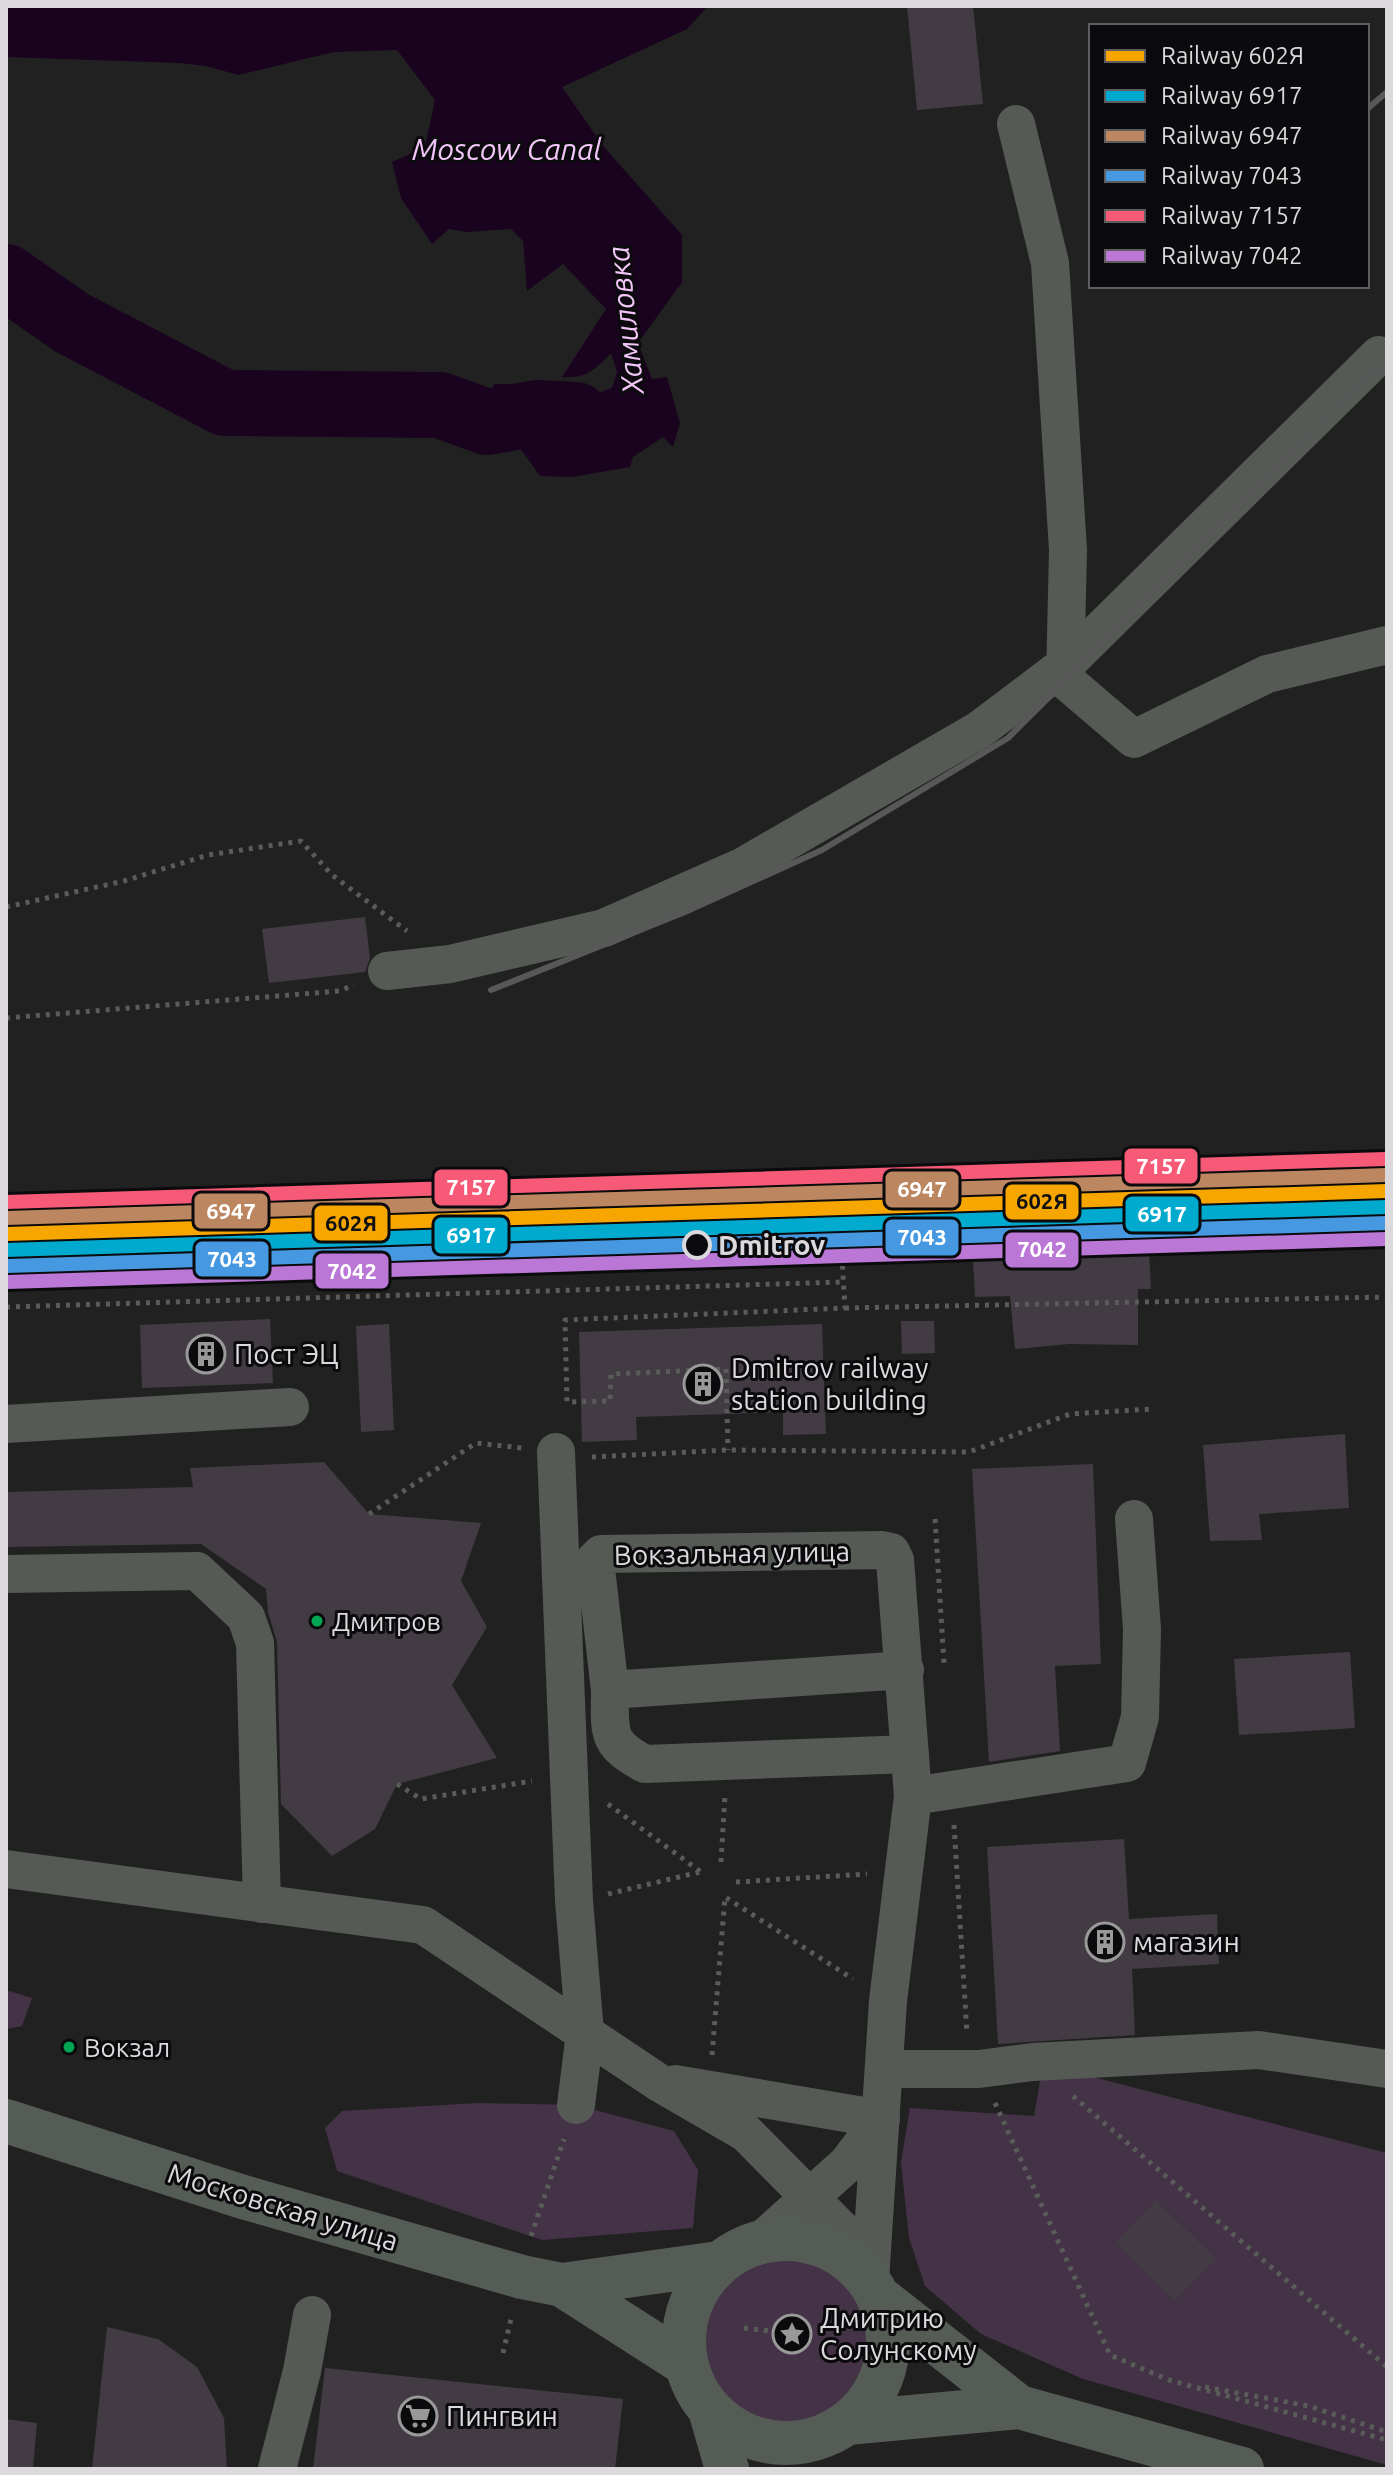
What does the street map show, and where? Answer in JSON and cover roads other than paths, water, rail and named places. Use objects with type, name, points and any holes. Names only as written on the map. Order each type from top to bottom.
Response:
[{"type":"main road","name":"Московская улица","points":[[6,2121],[270,2205],[522,2277],[562,2285],[719,2263],[761,2241],[792,2238],[820,2244],[844,2256],[875,2290],[1019,2407],[1242,2469]]},
{"type":"main road","name":"Московская улица","points":[[719,2263],[703,2281],[690,2305],[684,2335],[687,2365],[710,2410],[735,2430],[758,2440],[818,2444],[1019,2407]]},
{"type":"main road","name":"Московская улица","points":[[562,2285],[687,2365]]},
{"type":"main road","points":[[818,2444],[870,2401],[882,2379],[889,2345],[875,2290]]},
{"type":"main road","points":[[710,2410],[727,2469]]},
{"type":"street","points":[[1016,124],[1050,263],[1068,550],[1065,680],[1134,739],[1267,674],[1387,645]]},
{"type":"street","points":[[387,971],[450,964],[604,928],[742,867],[979,730],[1065,665],[1379,355]]},
{"type":"street","points":[[6,1424],[290,1407]]},
{"type":"street","points":[[556,1452],[574,1901],[585,2033],[576,2105]]},
{"type":"street","points":[[913,1796],[1127,1763],[1140,1717],[1142,1629],[1134,1519]]},
{"type":"street","name":"Вокзальная улица","points":[[610,1690],[595,1560],[601,1554],[891,1552],[895,1560],[913,1796],[888,2001],[875,2290]]},
{"type":"street","points":[[6,1574],[197,1571],[246,1617],[255,1643],[262,1904]]},
{"type":"street","points":[[905,1670],[610,1690],[610,1733],[619,1751],[645,1764],[910,1754]]},
{"type":"street","points":[[6,1869],[423,1925],[658,2082],[746,2133],[841,2229],[875,2290]]},
{"type":"street","points":[[884,2069],[979,2069],[1033,2062],[1259,2050],[1387,2069]]},
{"type":"street","points":[[658,2082],[710,2088],[881,2119],[847,2164],[761,2241]]},
{"type":"street","points":[[278,2458],[302,2371],[312,2315]]},
{"type":"water","name":"Moscow Canal","points":[[6,6],[708,6],[687,29],[562,87],[603,146],[682,235],[682,282],[638,343],[652,379],[667,377],[680,423],[673,447],[663,437],[633,457],[630,467],[572,477],[540,476],[505,427],[487,422],[494,384],[535,384],[561,398],[580,400],[612,388],[617,372],[611,353],[590,372],[562,377],[606,309],[563,264],[527,291],[523,241],[511,229],[466,232],[449,229],[432,244],[401,198],[392,162],[425,147],[435,100],[397,50],[334,52],[238,75],[180,63],[6,57]]},
{"type":"waterway","name":"Хамиловка","points":[[6,277],[72,323],[225,403],[440,405],[487,422],[537,413],[576,415]]},
{"type":"railway","points":[[1369,107],[1387,92]]},
{"type":"railway","points":[[491,990],[685,912],[822,850],[1008,738],[1387,361]]},
{"type":"rail line","name":"7157","points":[[6,1202],[1386,1159]]},
{"type":"rail line","name":"6947","points":[[6,1218],[1387,1175]]},
{"type":"rail line","name":"602Я","points":[[6,1234],[1387,1191]]},
{"type":"rail line","name":"6917","points":[[6,1250],[1387,1207]]},
{"type":"rail line","name":"7043","points":[[7,1266],[1387,1223]]},
{"type":"rail line","name":"7042","points":[[7,1282],[1387,1239]]},
{"type":"place","name":"Dmitrov","points":[[697,1245]]},
{"type":"place","name":"Пост ЭЦ","points":[[206,1354]]},
{"type":"place","name":"Dmitrov railway station building","points":[[703,1384]]},
{"type":"place","name":"Дмитров","points":[[317,1621]]},
{"type":"place","name":"магазин","points":[[1105,1942]]},
{"type":"place","name":"Вокзал","points":[[69,2047]]},
{"type":"place","name":"Дмитрию Солунскому","points":[[792,2334]]},
{"type":"place","name":"Пингвин","points":[[418,2416]]}]
